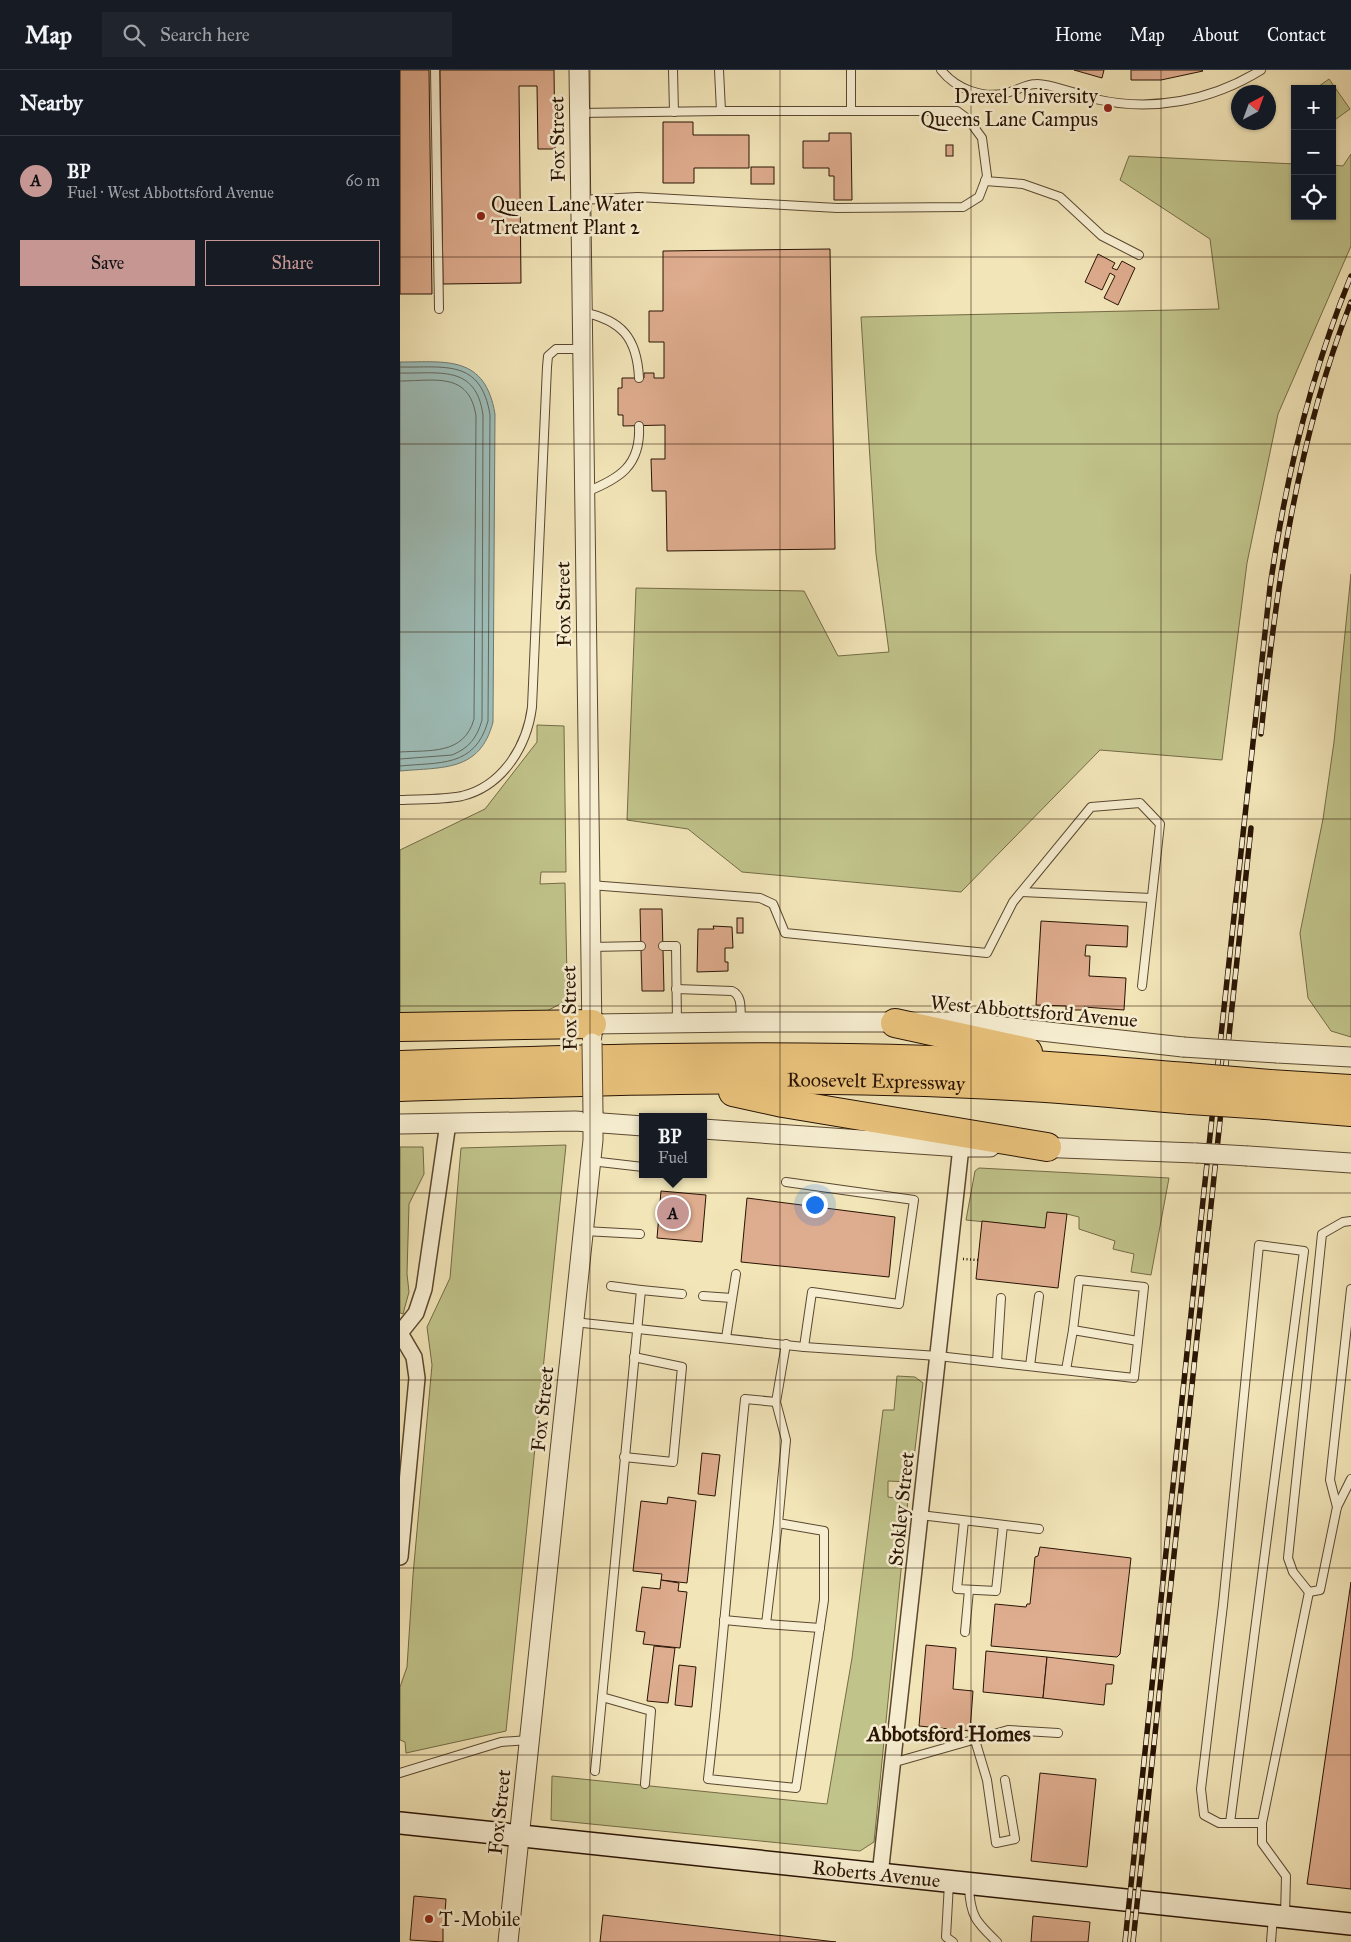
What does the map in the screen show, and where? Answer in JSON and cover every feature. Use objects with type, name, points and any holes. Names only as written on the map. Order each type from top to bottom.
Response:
[{"type":"highway","points":[[895,1023],[1020,1050],[1066,1067]]},
{"type":"highway","points":[[400,1027],[592,1034]]},
{"type":"highway","name":"Roosevelt Expressway","points":[[400,1065],[570,1060],[848,1058],[932,1060],[1066,1067],[1189,1089]]},
{"type":"highway","points":[[682,1081],[783,1103],[1047,1147]]},
{"type":"highway","name":"Roosevelt Expressway","points":[[400,1087],[682,1081],[931,1082],[1013,1086],[1189,1089],[1268,1094],[1351,1090]]},
{"type":"highway","name":"Roosevelt Expressway","points":[[1268,1094],[1351,1112]]},
{"type":"main road","name":"Roberts Avenue","points":[[400,1823],[959,1884],[1351,1924]]},
{"type":"street","name":"Fox Street","points":[[508,1942],[584,1230],[593,1118],[579,70]]},
{"type":"street","name":"West Abbottsford Avenue","points":[[592,1034],[677,1022],[960,1022],[1183,1047],[1351,1057]]},
{"type":"street","points":[[400,1124],[593,1118],[639,1125]]},
{"type":"street","points":[[400,1557],[418,1378],[414,1357],[400,1333],[416,1313],[424,1289],[448,1123]]},
{"type":"street","points":[[707,1131],[961,1147],[1047,1147],[1351,1162]]},
{"type":"street","name":"Stokley Street","points":[[880,1875],[961,1147]]},
{"type":"lane","points":[[435,70],[439,309]]},
{"type":"lane","points":[[673,70],[674,112]]},
{"type":"lane","points":[[719,70],[721,111]]},
{"type":"lane","points":[[851,70],[851,110]]},
{"type":"lane","points":[[941,70],[961,86],[981,94],[994,95],[1036,84],[1097,99],[1147,105],[1194,99],[1238,82],[1260,70]]},
{"type":"lane","points":[[579,113],[851,110],[957,111],[968,120],[982,138],[987,176],[979,196],[963,207],[838,208],[638,197],[580,200]]},
{"type":"lane","points":[[985,181],[1023,184],[1060,197],[1102,236],[1139,255]]},
{"type":"lane","points":[[582,312],[610,320],[627,336],[635,350],[639,378]]},
{"type":"lane","points":[[400,800],[463,796],[494,780],[507,769],[524,740],[532,707],[548,356],[556,349],[582,349]]},
{"type":"lane","points":[[584,493],[614,480],[630,466],[640,439],[639,426]]},
{"type":"lane","points":[[590,886],[760,898],[773,904],[785,933],[987,953],[1013,902],[1091,808],[1140,802],[1160,824],[1142,986]]},
{"type":"lane","points":[[1022,892],[1152,898]]},
{"type":"lane","points":[[591,948],[641,946]]},
{"type":"lane","points":[[663,946],[676,946],[677,1022]]},
{"type":"lane","points":[[676,989],[732,990],[740,997],[741,1022]]},
{"type":"lane","points":[[591,1161],[639,1167]]},
{"type":"lane","points":[[786,1182],[914,1200],[899,1304],[812,1292],[804,1347]]},
{"type":"lane","points":[[1309,1592],[1293,1572],[1288,1558],[1322,1234],[1343,1222],[1351,1221]]},
{"type":"lane","points":[[584,1230],[640,1234]]},
{"type":"lane","points":[[1230,1823],[1304,1251],[1259,1246],[1223,1604],[1201,1789],[1204,1815],[1219,1823],[1230,1823],[1262,1823]]},
{"type":"lane","points":[[726,1338],[736,1274]]},
{"type":"lane","points":[[574,1322],[804,1347],[938,1356],[1134,1378],[1144,1287],[1079,1280],[1066,1370]]},
{"type":"lane","points":[[612,1286],[682,1294]]},
{"type":"lane","points":[[595,1771],[641,1290]]},
{"type":"lane","points":[[1337,1507],[1330,1480],[1351,1290]]},
{"type":"lane","points":[[703,1296],[732,1298]]},
{"type":"lane","points":[[1030,1366],[1039,1296]]},
{"type":"lane","points":[[997,1362],[1001,1298]]},
{"type":"lane","points":[[1073,1330],[1138,1341]]},
{"type":"lane","points":[[766,1624],[786,1440],[776,1402],[786,1344]]},
{"type":"lane","points":[[624,1458],[673,1462],[682,1367],[634,1357]]},
{"type":"lane","points":[[776,1402],[745,1399],[720,1674],[708,1779],[796,1788],[824,1600],[824,1531],[778,1523]]},
{"type":"lane","points":[[1309,1592],[1320,1590],[1337,1507],[1351,1479]]},
{"type":"lane","points":[[920,1515],[1038,1529]]},
{"type":"lane","points":[[964,1521],[957,1589],[996,1591],[1003,1525]]},
{"type":"lane","points":[[964,1632],[969,1590]]},
{"type":"lane","points":[[1271,1942],[1279,1917],[1286,1876],[1262,1842],[1262,1823],[1309,1592]]},
{"type":"lane","points":[[724,1620],[820,1628]]},
{"type":"lane","points":[[602,1697],[650,1710],[645,1784]]},
{"type":"lane","points":[[892,1763],[1008,1730],[1058,1733]]},
{"type":"lane","points":[[400,1773],[501,1742],[529,1740]]},
{"type":"lane","points":[[975,1740],[987,1780],[996,1842],[1015,1840],[1005,1780]]},
{"type":"lane","points":[[953,1942],[946,1937],[959,1884]]},
{"type":"lane","points":[[959,1884],[971,1911],[980,1925],[996,1942]]},
{"type":"path","points":[[963,1259],[978,1260]]},
{"type":"green space","points":[[1329,79],[1333,85],[1321,85]]},
{"type":"green space","points":[[1336,89],[1350,109],[1336,119]]},
{"type":"green space","points":[[1351,154],[1351,246],[1278,414],[1247,563],[1222,760],[1100,750],[961,892],[742,872],[688,829],[627,820],[636,588],[804,591],[838,656],[889,652],[876,554],[861,317],[1219,309],[1210,239],[1120,180],[1129,156],[1291,164],[1291,220],[1336,220],[1336,165],[1343,166]]},
{"type":"green space","points":[[1351,574],[1351,1037],[1331,1031],[1308,998],[1300,933],[1323,819],[1334,742]]},
{"type":"green space","points":[[537,725],[564,726],[566,872],[541,872],[540,884],[565,883],[567,977],[564,1002],[545,1012],[400,1018],[400,850],[485,809],[537,742]]},
{"type":"green space","points":[[566,1145],[506,1731],[406,1753],[405,1742],[400,1740],[400,1687],[407,1667],[413,1575],[432,1365],[427,1327],[450,1278],[461,1148]]},
{"type":"green space","points":[[400,1147],[423,1147],[424,1174],[409,1204],[407,1274],[409,1292],[403,1314],[400,1313]]},
{"type":"green space","points":[[979,1168],[1169,1178],[1151,1275],[1131,1272],[1134,1254],[1113,1249],[1115,1241],[1079,1229],[1079,1217],[1067,1214],[1045,1228],[966,1220],[975,1171]]},
{"type":"green space","points":[[897,1376],[915,1377],[923,1383],[911,1482],[888,1481],[888,1497],[908,1500],[874,1842],[860,1851],[551,1820],[552,1776],[827,1804],[852,1658],[883,1410],[894,1410]]},
{"type":"water","points":[[400,362],[448,363],[461,366],[473,372],[483,381],[490,395],[495,414],[493,722],[487,738],[479,750],[458,764],[431,769],[400,771]]},
{"type":"building","points":[[400,70],[429,70],[432,294],[400,294]]},
{"type":"building","name":"Queen Lane Water Treatment Plant 2","points":[[440,70],[554,70],[555,149],[538,149],[537,86],[519,86],[521,283],[443,284]]},
{"type":"building","points":[[1074,70],[1104,70],[1102,78]]},
{"type":"building","points":[[1131,70],[1203,71],[1161,80],[1131,80]]},
{"type":"building","points":[[663,122],[693,122],[693,135],[749,135],[749,168],[694,168],[694,183],[663,183]]},
{"type":"building","points":[[829,133],[851,133],[852,200],[834,200],[834,176],[829,176],[829,168],[803,168],[803,141],[829,141]]},
{"type":"building","points":[[946,145],[953,145],[953,156],[946,156]]},
{"type":"building","points":[[751,167],[774,167],[774,184],[751,184]]},
{"type":"building","points":[[830,249],[835,549],[667,551],[666,491],[652,491],[651,459],[665,459],[665,425],[623,426],[623,415],[618,415],[618,388],[622,388],[622,378],[644,378],[644,373],[654,373],[654,378],[664,378],[664,342],[649,342],[649,311],[663,311],[663,251]]},
{"type":"building","points":[[1098,254],[1115,263],[1112,268],[1117,270],[1122,261],[1135,268],[1118,305],[1104,298],[1115,276],[1110,273],[1102,290],[1085,282]]},
{"type":"building","points":[[640,909],[662,909],[664,991],[642,991]]},
{"type":"building","points":[[737,918],[743,918],[743,933],[737,933]]},
{"type":"building","points":[[1041,921],[1128,926],[1127,947],[1086,945],[1085,956],[1090,956],[1089,976],[1126,978],[1124,1010],[1084,1007],[1083,1010],[1066,1010],[1066,1006],[1036,1005]]},
{"type":"building","points":[[713,926],[732,927],[733,948],[725,948],[725,962],[728,962],[728,971],[697,972],[698,929],[714,929]]},
{"type":"building","points":[[661,1191],[706,1195],[702,1242],[657,1238]]},
{"type":"building","points":[[747,1198],[895,1217],[889,1277],[741,1262]]},
{"type":"building","points":[[1047,1212],[1067,1214],[1058,1288],[976,1279],[982,1221],[1045,1228]]},
{"type":"building","points":[[702,1453],[720,1455],[715,1496],[698,1494]]},
{"type":"building","points":[[668,1497],[696,1501],[687,1583],[661,1580],[662,1574],[633,1571],[641,1501],[667,1504]]},
{"type":"building","points":[[1040,1547],[1131,1558],[1120,1654],[1117,1657],[991,1646],[995,1604],[1026,1607],[1027,1604],[1030,1604],[1035,1557],[1038,1556]]},
{"type":"building","points":[[661,1580],[679,1583],[678,1591],[687,1592],[680,1648],[643,1644],[645,1632],[636,1631],[642,1587],[660,1589]]},
{"type":"building","points":[[1351,1582],[1351,1889],[1307,1884]]},
{"type":"building","points":[[926,1645],[956,1648],[953,1689],[973,1691],[970,1731],[919,1726]]},
{"type":"building","points":[[654,1646],[675,1648],[668,1703],[647,1701]]},
{"type":"building","points":[[986,1651],[1047,1657],[1043,1698],[983,1692]]},
{"type":"building","points":[[1047,1657],[1114,1665],[1112,1684],[1106,1684],[1104,1705],[1043,1698]]},
{"type":"building","points":[[679,1665],[696,1667],[692,1707],[675,1705]]},
{"type":"building","points":[[1040,1773],[1096,1779],[1087,1867],[1031,1861]]},
{"type":"building","name":"T-Mobile","points":[[414,1896],[446,1899],[443,1942],[410,1940]]},
{"type":"building","points":[[603,1915],[836,1942],[600,1942]]},
{"type":"building","points":[[1033,1916],[1090,1922],[1088,1942],[1031,1942]]},
{"type":"railway","points":[[1125,1942],[1270,587],[1291,468],[1311,390],[1336,314],[1351,276]]},
{"type":"railway","points":[[1261,734],[1274,624],[1291,515],[1316,407],[1332,354],[1351,302]]},
{"type":"railway","points":[[1133,1942],[1251,828]]},
{"type":"place","name":"Drexel University Queens Lane Campus","points":[[1108,108]]},
{"type":"place","name":"Queen Lane Water Treatment Plant 2","points":[[481,216]]},
{"type":"place","name":"BP","points":[[673,1213]]},
{"type":"place","name":"T-Mobile","points":[[429,1919]]},
{"type":"district","name":"Abbotsford Homes","points":[[949,1734]]}]
